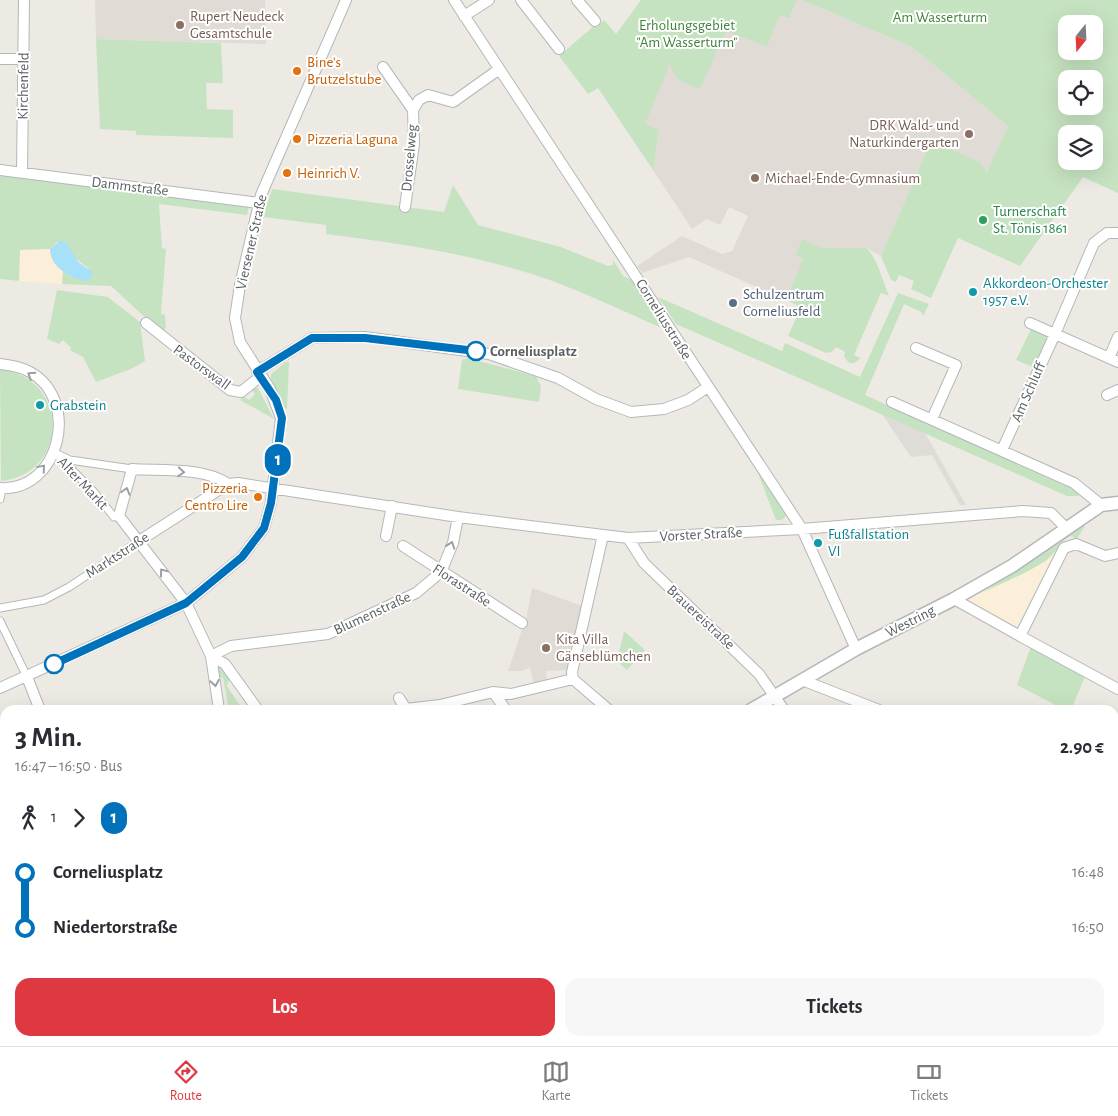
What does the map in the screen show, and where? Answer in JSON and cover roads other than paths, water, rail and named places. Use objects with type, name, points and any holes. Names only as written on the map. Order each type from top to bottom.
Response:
[{"type":"street","name":"Kirchenfeld","points":[[22,173],[24,0]]},
{"type":"street","name":"Viersener Straße","points":[[0,688],[186,603],[242,557],[264,528],[273,488],[282,418],[276,400],[240,342],[235,318],[240,285],[259,203],[275,160],[346,0]]},
{"type":"street","name":"Corneliusstraße","points":[[454,0],[498,70],[645,288],[802,529],[856,649]]},
{"type":"street","points":[[464,16],[489,0]]},
{"type":"street","points":[[521,0],[559,49]]},
{"type":"street","points":[[578,0],[595,21]]},
{"type":"street","points":[[0,59],[23,60]]},
{"type":"street","name":"Drosselweg","points":[[383,67],[413,110]]},
{"type":"street","name":"Drosselweg","points":[[405,207],[414,144],[413,110],[419,100],[428,95],[453,102],[498,70]]},
{"type":"street","name":"Dammstraße","points":[[0,170],[259,203]]},
{"type":"street","name":"Am Schluff","points":[[1002,450],[1094,243],[1107,233],[1118,233]]},
{"type":"street","name":"Pastorswall","points":[[146,322],[230,390],[241,392],[259,374]]},
{"type":"street","points":[[1030,323],[1113,360],[1118,337]]},
{"type":"street","points":[[259,374],[312,338],[365,338],[489,354],[558,378],[596,399],[632,412],[664,409],[688,400],[708,387]]},
{"type":"street","points":[[916,348],[956,365],[932,419]]},
{"type":"street","points":[[0,364],[30,372],[49,389],[57,409],[60,430],[55,453],[31,481],[1,492]]},
{"type":"street","points":[[1107,395],[1118,390]]},
{"type":"street","points":[[892,402],[1074,483],[1100,505]]},
{"type":"street","name":"Alter Markt","points":[[55,453],[70,460],[132,469],[118,516]]},
{"type":"street","name":"Alter Markt","points":[[55,453],[93,491],[114,517],[118,516],[139,541],[186,603],[211,656]]},
{"type":"street","points":[[132,469],[206,474],[218,477],[228,484]]},
{"type":"street","name":"Vorster Straße","points":[[228,484],[238,482],[458,517],[628,538],[802,529],[1023,511],[1051,513],[1066,528]]},
{"type":"street","name":"Marktstraße","points":[[0,608],[44,600],[69,587],[228,484]]},
{"type":"street","points":[[1066,528],[1100,505],[1118,503]]},
{"type":"street","points":[[386,536],[392,506]]},
{"type":"street","name":"Blumenstraße","points":[[211,656],[231,646],[328,634],[416,593],[441,572],[453,543],[458,517]]},
{"type":"street","name":"Westring","points":[[759,705],[856,649],[954,599],[1031,554],[1066,528]]},
{"type":"street","points":[[603,536],[572,672],[573,679],[603,705]]},
{"type":"street","name":"Brauereistraße","points":[[628,538],[644,563],[760,674],[781,705]]},
{"type":"street","points":[[1020,636],[1064,548],[1076,544],[1105,556],[1118,553]]},
{"type":"street","name":"Florastraße","points":[[402,546],[522,623]]},
{"type":"street","points":[[954,599],[1118,689]]},
{"type":"street","points":[[0,621],[38,705]]},
{"type":"street","points":[[211,656],[218,705]]},
{"type":"street","points":[[211,656],[225,664],[254,705]]},
{"type":"street","points":[[451,705],[493,692],[511,694],[573,679]]},
{"type":"street","points":[[802,680],[866,705]]},
{"type":"street","points":[[493,692],[502,705]]},
{"type":"street","points":[[399,698],[403,705]]},
{"type":"water","points":[[60,241],[66,242],[79,263],[93,272],[87,281],[74,278],[57,267],[50,249]]},
{"type":"place","name":"Rupert Neudeck Gesamtschule","points":[[180,25]]},
{"type":"place","name":"Bine's Brutzelstube","points":[[297,71]]},
{"type":"place","name":"DRK Wald- und Naturkindergarten","points":[[969,134]]},
{"type":"place","name":"Pizzeria Laguna","points":[[297,139]]},
{"type":"place","name":"Heinrich V.","points":[[287,173]]},
{"type":"place","name":"Michael-Ende-Gymnasium","points":[[755,178]]},
{"type":"place","name":"Turnerschaft St. Tönis 1861","points":[[983,220]]},
{"type":"place","name":"Akkordeon-Orchester 1957 e.V.","points":[[973,292]]},
{"type":"place","name":"Schulzentrum Corneliusfeld","points":[[733,303]]},
{"type":"place","name":"Corneliusplatz","points":[[476,351]]},
{"type":"place","name":"Grabstein","points":[[40,405]]},
{"type":"place","name":"Pizzeria Centro Lire","points":[[258,497]]},
{"type":"place","name":"Fußfallstation VI","points":[[818,543]]},
{"type":"place","name":"Kita Villa Gänseblümchen","points":[[546,648]]},
{"type":"park label","name":"Am Wasserturm","points":[[940,17]]},
{"type":"park label","name":"Erholungsgebiet \"Am Wasserturm\"","points":[[687,34]]}]
